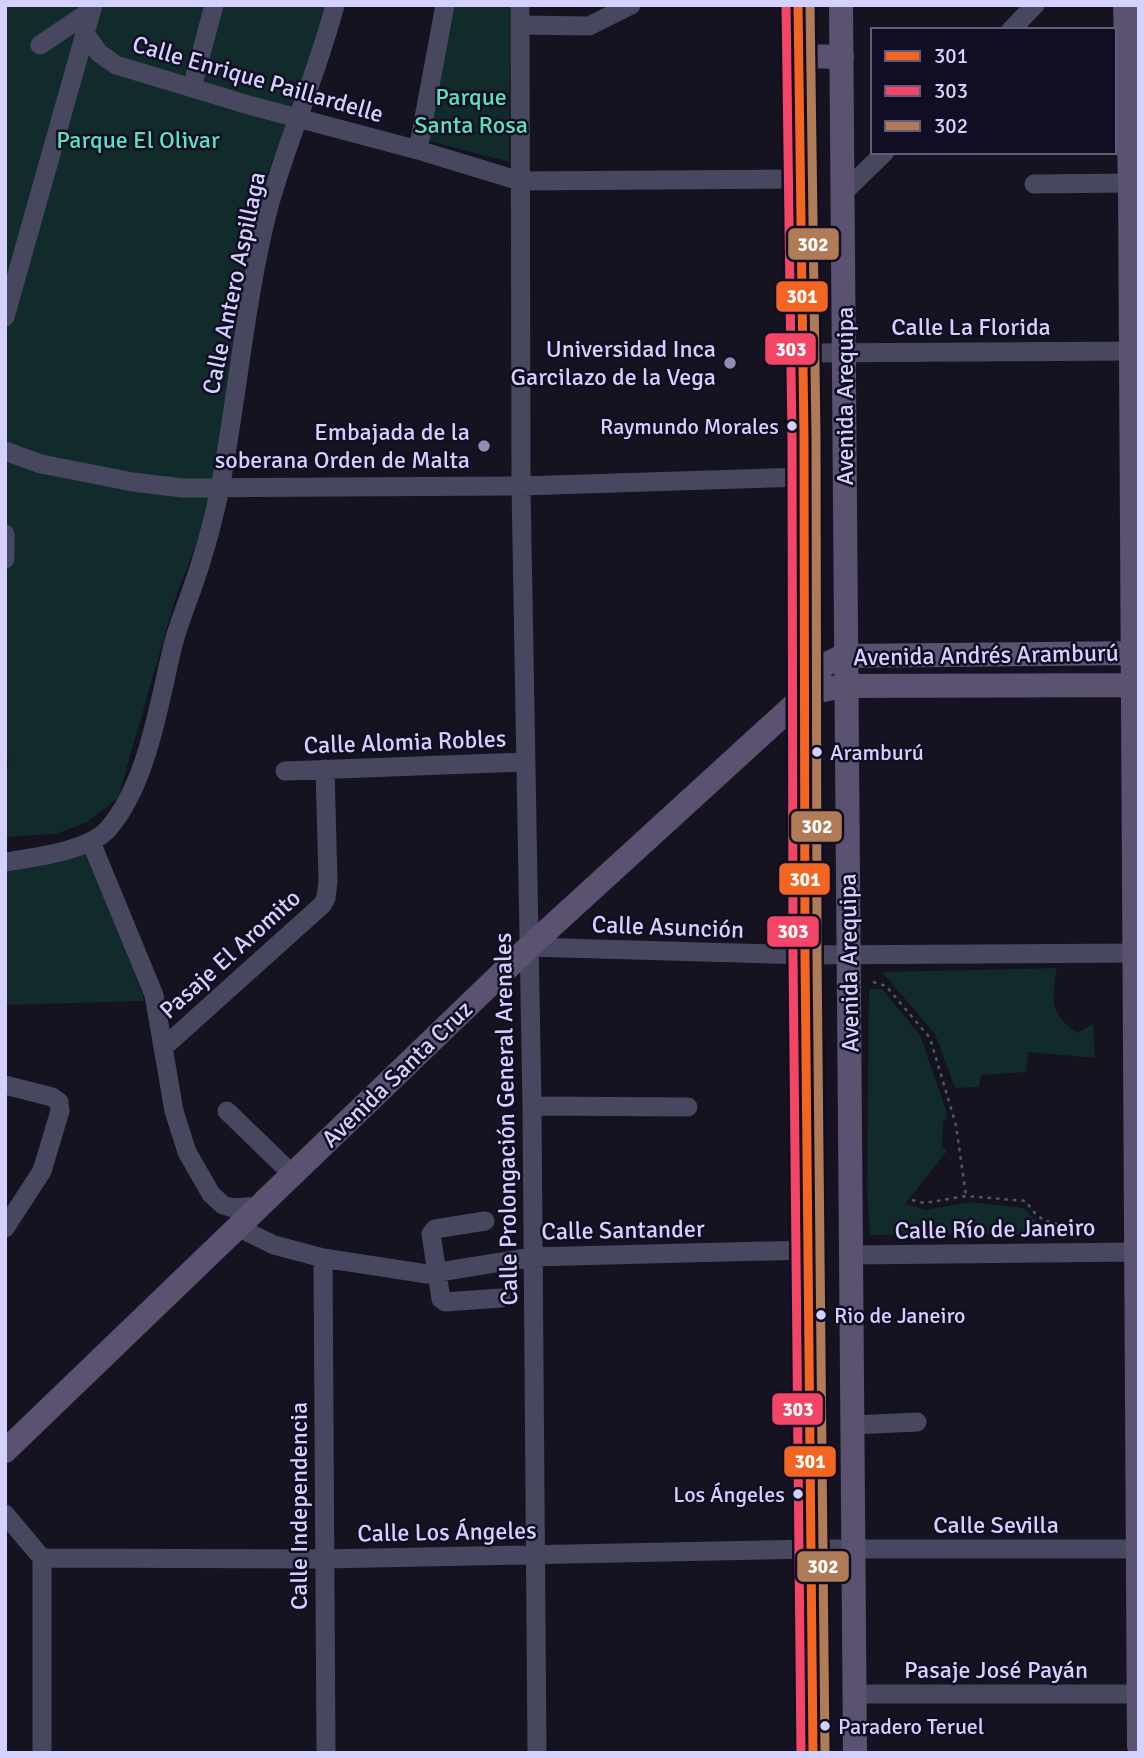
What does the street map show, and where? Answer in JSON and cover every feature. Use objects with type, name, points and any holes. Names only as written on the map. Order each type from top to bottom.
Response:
[{"type":"main road","name":"Avenida Arequipa","points":[[798,5],[804,477],[801,697],[813,1753]]},
{"type":"main road","name":"Avenida Arequipa","points":[[841,5],[855,1753]]},
{"type":"main road","points":[[1125,5],[1126,52],[1133,98],[1130,183],[1135,351],[1139,1746]]},
{"type":"main road","points":[[799,56],[842,57]]},
{"type":"main road","name":"Avenida Andrés Aramburú","points":[[801,697],[824,665],[833,659],[847,656],[1136,653]]},
{"type":"main road","name":"Avenida Andrés Aramburú","points":[[801,697],[846,686],[1136,685]]},
{"type":"main road","name":"Avenida Santa Cruz","points":[[5,1451],[529,947],[801,697]]},
{"type":"main road","points":[[807,1115],[813,1125],[826,1132],[844,1126],[850,1115]]},
{"type":"street","points":[[192,88],[214,5]]},
{"type":"street","name":"Calle Antero Aspillaga","points":[[90,842],[107,831],[132,792],[149,743],[175,638],[201,563],[219,489],[269,207],[323,49],[335,5]]},
{"type":"street","points":[[418,150],[445,5]]},
{"type":"street","points":[[521,15],[589,26],[606,11],[631,5]]},
{"type":"street","points":[[1013,28],[1035,5]]},
{"type":"street","points":[[5,317],[93,8]]},
{"type":"street","points":[[40,45],[93,8]]},
{"type":"street","name":"Calle Prolongación General Arenales","points":[[521,15],[521,486],[532,1105],[537,1753]]},
{"type":"street","name":"Calle Enrique Paillardelle","points":[[86,35],[99,53],[116,65],[520,181],[801,179]]},
{"type":"street","points":[[844,192],[883,154]]},
{"type":"street","points":[[1034,184],[1130,183]]},
{"type":"street","name":"Calle La Florida","points":[[803,353],[1135,351]]},
{"type":"street","points":[[5,451],[41,464],[160,487],[219,489],[521,486],[804,477]]},
{"type":"street","points":[[5,534],[5,559]]},
{"type":"street","name":"Calle Alomia Robles","points":[[285,771],[525,762]]},
{"type":"street","name":"Pasaje El Aromito","points":[[164,1047],[322,905],[326,898],[328,881],[325,769]]},
{"type":"street","points":[[5,862],[90,842],[151,983],[179,1133],[187,1153],[211,1194],[223,1205],[233,1208],[260,1206]]},
{"type":"street","name":"Calle Asunción","points":[[529,947],[805,955],[1137,953]]},
{"type":"street","points":[[5,1085],[52,1097],[59,1102],[60,1111],[41,1171],[5,1228]]},
{"type":"street","points":[[532,1105],[688,1107]]},
{"type":"street","points":[[227,1111],[293,1175]]},
{"type":"street","points":[[485,1221],[436,1230],[431,1234],[441,1299],[445,1302],[500,1298]]},
{"type":"street","name":"Calle Santander","points":[[237,1227],[274,1245],[323,1258],[427,1274],[532,1257],[807,1250]]},
{"type":"street","name":"Calle Río de Janeiro","points":[[852,1255],[1137,1252]]},
{"type":"street","name":"Calle Independencia","points":[[323,1258],[326,1753]]},
{"type":"street","points":[[853,1424],[917,1422]]},
{"type":"street","points":[[5,1514],[42,1558],[43,1753]]},
{"type":"street","name":"Calle Los Ángeles","points":[[42,1558],[324,1559],[854,1549]]},
{"type":"street","name":"Calle Sevilla","points":[[854,1549],[1138,1549]]},
{"type":"street","name":"Pasaje José Payán","points":[[855,1694],[1138,1694]]},
{"type":"path","points":[[873,982],[886,986],[930,1038],[956,1125],[966,1196]]},
{"type":"path","points":[[912,1200],[925,1203],[966,1196],[1026,1202],[1034,1214],[1046,1223],[1066,1225]]},
{"type":"green space","name":"Parque El Olivar","points":[[5,5],[326,5],[298,96],[264,183],[258,223],[247,241],[252,263],[206,517],[175,600],[118,798],[87,822],[56,834],[5,837],[5,778],[9,759],[5,758]]},
{"type":"green space","name":"Parque Santa Rosa","points":[[452,5],[510,5],[509,162],[426,140]]},
{"type":"green space","points":[[87,853],[145,1001],[5,1005],[5,865]]},
{"type":"green space","points":[[1057,968],[1054,998],[1057,1013],[1077,1033],[1093,1024],[1095,1058],[1028,1052],[1026,1072],[981,1075],[979,1087],[955,1088],[935,1034],[882,972]]},
{"type":"green space","points":[[869,989],[882,989],[920,1035],[946,1110],[942,1148],[947,1151],[905,1204],[926,1210],[970,1202],[1024,1208],[1039,1225],[1054,1234],[870,1235],[867,1188]]},
{"type":"transit line","name":"303","points":[[786,5],[792,437],[793,955],[801,1753]]},
{"type":"transit line","name":"301","points":[[798,5],[804,437],[805,955],[813,1753]]},
{"type":"transit line","name":"302","points":[[810,5],[816,437],[817,955],[825,1753]]},
{"type":"place","name":"Universidad Inca Garcilazo de la Vega","points":[[730,363]]},
{"type":"place","name":"Raymundo Morales","points":[[792,426]]},
{"type":"place","name":"Embajada de la soberana Orden de Malta","points":[[484,446]]},
{"type":"place","name":"Aramburú","points":[[817,752]]},
{"type":"place","name":"Rio de Janeiro","points":[[821,1315]]},
{"type":"place","name":"Los Ángeles","points":[[798,1494]]},
{"type":"place","name":"Paradero Teruel","points":[[825,1726]]}]
